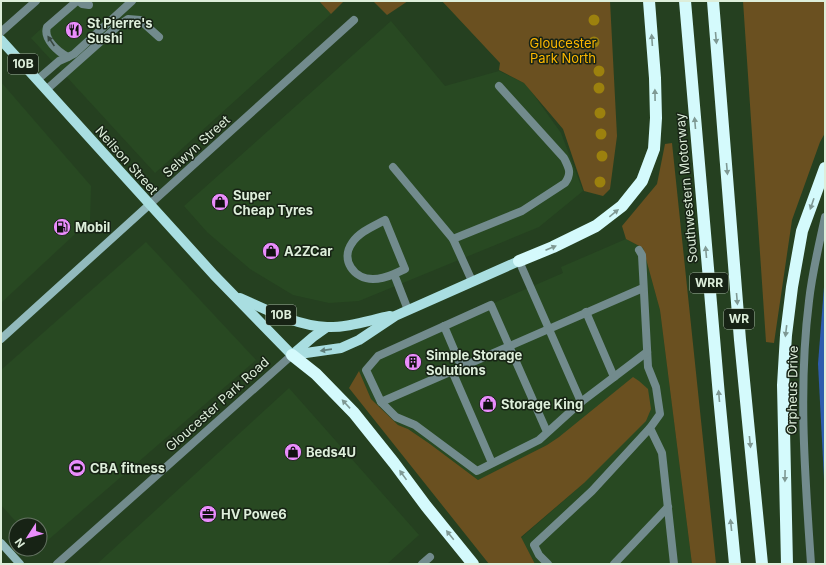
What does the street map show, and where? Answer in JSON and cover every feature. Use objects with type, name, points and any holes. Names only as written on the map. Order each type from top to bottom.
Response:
[{"type":"highway","points":[[519,261],[553,247],[596,226],[622,206],[642,181],[654,149],[656,118],[655,78],[649,1]]},
{"type":"highway","name":"Southwestern Motorway","points":[[685,1],[735,564]]},
{"type":"highway","name":"WR","points":[[713,1],[740,340],[762,564]]},
{"type":"highway","points":[[787,564],[783,385],[786,335],[792,287],[802,231],[825,168]]},
{"type":"highway","points":[[292,354],[316,374],[354,413],[473,564]]},
{"type":"main road","name":"Neilson Street","points":[[1,40],[214,275],[292,354]]},
{"type":"main road","name":"Selwyn Street","points":[[1,339],[150,204]]},
{"type":"main road","points":[[292,354],[341,348],[359,340],[395,316],[519,261]]},
{"type":"main road","name":"Neilson Street","points":[[236,297],[300,322],[327,327]]},
{"type":"main road","points":[[292,354],[312,336],[327,327],[347,325],[395,316]]},
{"type":"main road","points":[[2,545],[20,564]]},
{"type":"street","points":[[1,32],[36,1]]},
{"type":"street","points":[[68,57],[63,54],[48,38],[46,30],[47,27],[78,1],[82,4],[89,5]]},
{"type":"street","points":[[37,80],[59,61],[74,54],[132,1]]},
{"type":"street","points":[[46,90],[90,50],[128,19],[140,20],[159,37]]},
{"type":"street","name":"Selwyn Street","points":[[150,204],[354,20]]},
{"type":"street","points":[[453,239],[522,211],[565,183],[569,177],[569,168],[564,158],[499,86]]},
{"type":"street","points":[[393,166],[453,239],[472,281]]},
{"type":"street","name":"Orpheus Drive","points":[[811,564],[803,448],[803,370],[809,300],[825,217]]},
{"type":"street","points":[[385,220],[405,269],[394,274],[382,278],[372,279],[361,277],[352,270],[348,262],[348,252],[352,243],[365,231],[385,220]]},
{"type":"street","points":[[548,564],[539,555],[534,545],[592,491],[650,428],[660,414],[656,387],[648,367],[642,256],[639,250]]},
{"type":"street","points":[[519,261],[581,402]]},
{"type":"street","points":[[394,274],[408,310]]},
{"type":"street","points":[[381,402],[643,288]]},
{"type":"street","points":[[546,432],[491,305],[378,356],[366,370],[381,402],[396,418],[414,425],[477,471],[539,440],[546,432],[581,402],[647,352]]},
{"type":"street","points":[[586,312],[614,377]]},
{"type":"street","points":[[444,326],[461,366]]},
{"type":"street","name":"Gloucester Park Road","points":[[57,564],[292,354]]},
{"type":"street","points":[[452,371],[492,463]]},
{"type":"street","points":[[650,428],[662,453],[674,564]]},
{"type":"street","points":[[614,564],[668,507]]},
{"type":"street","points":[[422,564],[430,556]]},
{"type":"shaded area","points":[[72,1],[319,1],[331,14],[155,173],[31,38]]},
{"type":"shaded area","points":[[391,21],[445,86],[499,71],[526,84],[561,133],[583,191],[539,227],[359,301],[329,303],[293,295],[250,269],[207,232],[184,206]]},
{"type":"shaded area","points":[[1,82],[91,186],[90,220],[1,303]]},
{"type":"shaded area","name":"Storage King","points":[[626,239],[643,248],[660,310],[692,564],[535,564],[521,538],[584,483],[559,437],[547,445],[478,480],[430,444],[408,429],[398,425],[371,399],[359,371],[376,354],[563,273],[561,267]]},
{"type":"shaded area","points":[[146,242],[256,360],[48,540],[48,517],[12,517],[1,505],[1,370]]},
{"type":"shaded area","points":[[289,388],[419,535],[387,564],[97,564]]},
{"type":"green space","points":[[319,1],[344,1],[331,14]]},
{"type":"green space","points":[[373,1],[408,1],[387,15]]},
{"type":"green space","name":"Gloucester Park North","points":[[442,1],[610,1],[617,136],[610,189],[603,196],[584,191],[563,129],[524,83],[499,70],[500,63]]},
{"type":"green space","points":[[743,1],[825,1],[825,133],[820,142],[792,220],[774,343],[766,342]]},
{"type":"green space","points":[[672,143],[716,564],[692,564],[660,310],[643,248],[626,239],[622,226],[657,184],[665,144]]},
{"type":"green space","points":[[359,371],[371,399],[398,425],[408,429],[430,444],[478,480],[547,445],[633,377],[648,389],[651,409],[646,421],[584,483],[521,537],[535,564],[489,564],[349,388]]},
{"type":"water","points":[[825,274],[825,498],[818,364]]},
{"type":"place","name":"St Pierre's Sushi","points":[[74,30]]},
{"type":"place","name":"Super Cheap Tyres","points":[[220,202]]},
{"type":"place","name":"Mobil","points":[[62,227]]},
{"type":"place","name":"A2ZCar","points":[[271,251]]},
{"type":"place","name":"Simple Storage Solutions","points":[[413,362]]},
{"type":"place","name":"Storage King","points":[[488,404]]},
{"type":"place","name":"Beds4U","points":[[293,452]]},
{"type":"place","name":"CBA fitness","points":[[77,468]]},
{"type":"place","name":"HV Powe6","points":[[208,514]]}]
